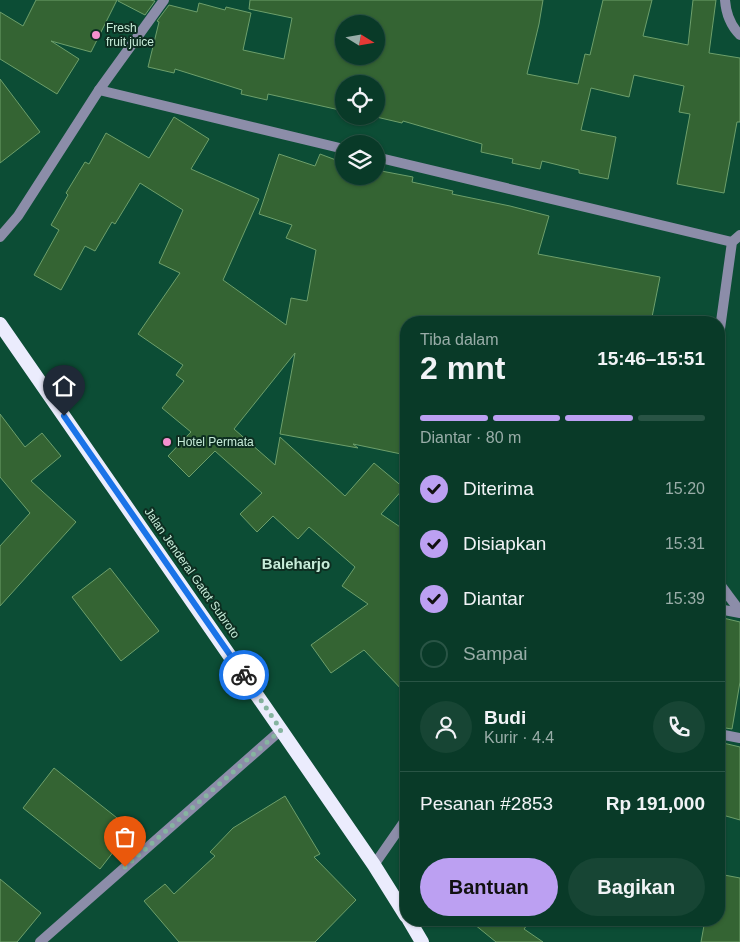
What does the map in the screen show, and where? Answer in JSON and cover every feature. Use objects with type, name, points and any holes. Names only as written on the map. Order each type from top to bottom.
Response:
[{"type":"highway","name":"Jalan Jenderal Gatot Subroto","points":[[0,324],[374,865],[400,906]]},
{"type":"highway","points":[[412,926],[422,942]]},
{"type":"street","points":[[0,237],[18,216],[99,90],[164,0]]},
{"type":"street","points":[[725,0],[730,21],[740,35]]},
{"type":"street","points":[[99,90],[335,147]]},
{"type":"street","points":[[385,159],[736,238],[722,316]]},
{"type":"street","points":[[725,591],[740,612]]},
{"type":"street","points":[[725,610],[740,612]]},
{"type":"street","points":[[40,942],[281,730]]},
{"type":"street","points":[[725,735],[740,738]]},
{"type":"street","points":[[374,865],[400,828]]},
{"type":"building","points":[[36,0],[117,0],[91,52],[51,41],[79,59],[57,94],[0,59],[0,12],[23,26]]},
{"type":"building","points":[[118,0],[150,0],[155,1],[145,15]]},
{"type":"building","points":[[250,0],[543,0],[527,74],[578,84],[585,54],[590,55],[603,0],[652,0],[643,36],[688,45],[693,0],[716,0],[709,53],[740,58],[740,122],[737,122],[724,193],[677,184],[690,114],[679,112],[684,86],[634,75],[629,97],[591,88],[581,130],[616,137],[608,179],[579,173],[579,170],[542,161],[540,169],[512,163],[513,159],[481,152],[482,144],[403,121],[402,123],[385,119],[385,75],[335,75],[335,109],[268,94],[267,100],[241,94],[242,90],[175,69],[174,73],[148,67],[159,22],[157,21],[169,5],[197,12],[199,3],[225,10],[226,7],[251,13],[243,50],[284,59],[292,18],[249,9]]},
{"type":"building","points":[[0,79],[40,132],[0,163]]},
{"type":"building","points":[[174,117],[209,139],[191,169],[259,199],[223,280],[286,325],[291,298],[307,301],[316,250],[286,238],[292,225],[259,214],[279,154],[315,166],[320,154],[335,160],[335,185],[385,185],[385,172],[413,177],[412,182],[453,191],[452,194],[549,216],[538,254],[660,277],[652,316],[400,316],[400,454],[353,444],[358,448],[280,434],[295,353],[234,429],[275,465],[280,437],[345,496],[374,463],[400,485],[400,493],[381,514],[400,527],[400,688],[364,650],[331,673],[311,645],[368,604],[342,586],[355,567],[309,527],[298,539],[273,516],[257,532],[240,514],[262,493],[215,451],[189,477],[168,456],[191,432],[162,408],[184,381],[176,375],[183,365],[138,334],[180,273],[159,263],[183,210],[140,183],[115,224],[112,222],[95,251],[85,246],[61,290],[34,275],[59,230],[51,225],[68,195],[66,193],[85,162],[89,164],[106,133],[149,158]]},
{"type":"building","points":[[0,414],[25,447],[42,433],[61,456],[31,481],[76,522],[0,606],[0,546],[30,513],[0,477]]},
{"type":"building","points":[[110,568],[159,631],[121,661],[72,597]]},
{"type":"building","points":[[725,618],[740,622],[740,682],[732,729],[725,728]]},
{"type":"building","points":[[725,743],[740,747],[740,820],[725,816]]},
{"type":"building","points":[[54,768],[131,829],[100,869],[23,808]]},
{"type":"building","points":[[285,796],[320,854],[314,857],[356,900],[315,942],[179,942],[144,901],[165,884],[174,894],[215,856],[210,852],[233,828]]},
{"type":"building","points":[[725,875],[740,878],[740,942],[701,942],[704,926],[725,926]]},
{"type":"building","points":[[0,879],[41,913],[17,942],[0,942]]},
{"type":"building","points":[[476,926],[526,926],[524,929],[543,942],[496,942]]},
{"type":"way so far","points":[[125,867],[281,730],[244,675]]},
{"type":"place","name":"Fresh fruit juice","points":[[96,35]]},
{"type":"place","name":"Hotel Permata","points":[[167,442]]},
{"type":"district","name":"Baleharjo","points":[[296,564]]},
{"type":"route","points":[[64,416],[244,675]]}]
